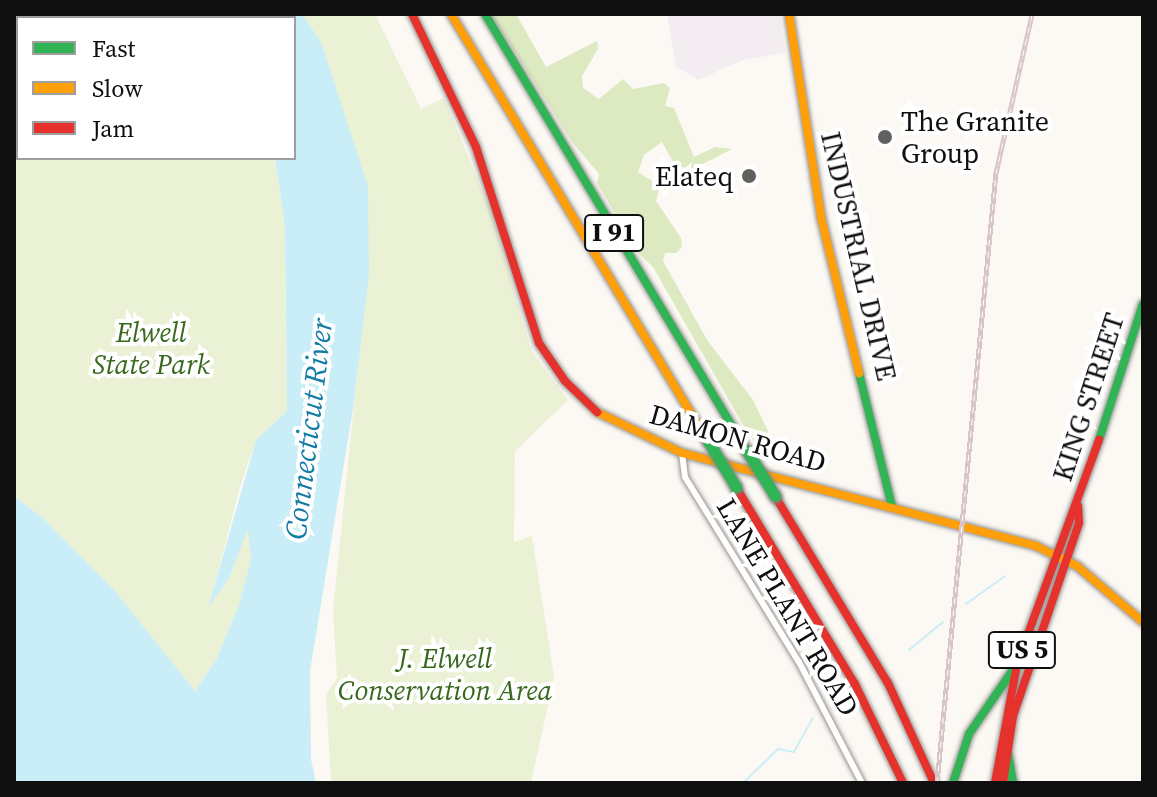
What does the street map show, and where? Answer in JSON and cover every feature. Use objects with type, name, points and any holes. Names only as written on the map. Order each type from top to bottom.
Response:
[{"type":"main road","name":"DAMON ROAD","points":[[412,14],[476,147],[544,352],[570,387],[604,419],[682,453],[892,506],[1061,556]]},
{"type":"main road","name":"I 91","points":[[451,14],[849,673],[903,783]]},
{"type":"main road","name":"I 91","points":[[485,14],[888,683],[934,783]]},
{"type":"main road","name":"INDUSTRIAL DRIVE","points":[[789,14],[821,217],[892,506]]},
{"type":"main road","name":"KING STREET","points":[[1061,556],[1079,523],[1078,506],[1143,304]]},
{"type":"main road","points":[[1061,556],[1143,622]]},
{"type":"main road","name":"US 5","points":[[995,783],[999,740],[1017,664],[1061,556]]},
{"type":"main road","name":"US 5","points":[[1003,783],[1013,716],[1061,556]]},
{"type":"main road","points":[[953,783],[969,734],[1017,664]]},
{"type":"main road","points":[[1007,748],[1013,783]]},
{"type":"street","name":"LANE PLANT ROAD","points":[[682,453],[685,477],[799,662],[862,783]]},
{"type":"shaded area","points":[[667,14],[780,14],[785,53],[743,60],[698,80],[676,66]]},
{"type":"green space","name":"Elwell State Park","points":[[14,14],[114,16],[16,16],[16,160],[275,160],[285,226],[287,411],[256,440],[240,487],[209,606],[229,578],[249,526],[251,559],[239,605],[216,660],[195,691],[43,518],[14,496]]},
{"type":"green space","name":"J. Elwell Conservation Area","points":[[286,14],[375,14],[421,109],[444,98],[489,207],[532,352],[568,400],[515,451],[514,542],[532,536],[554,677],[531,783],[331,783],[326,694],[337,678],[333,611],[360,344],[342,119],[325,75],[296,22],[296,16]]},
{"type":"green space","points":[[491,14],[516,14],[546,67],[597,41],[598,49],[582,76],[583,88],[599,99],[623,79],[633,89],[664,83],[670,88],[665,106],[674,108],[694,157],[715,147],[732,149],[695,168],[676,167],[662,142],[644,155],[638,172],[660,186],[656,201],[681,238],[682,247],[676,253],[665,253],[663,261],[707,340],[753,400],[768,431],[767,446],[758,445],[749,435],[653,267],[639,254],[597,183],[599,174],[572,142]]},
{"type":"water","name":"Connecticut River","points":[[212,14],[302,14],[321,42],[368,186],[369,274],[353,409],[310,671],[311,759],[316,783],[14,783],[14,496],[43,518],[114,590],[195,691],[216,660],[239,605],[251,559],[248,529],[229,578],[208,608],[256,440],[287,411],[285,226],[275,160],[296,160],[296,16]]},
{"type":"waterway","points":[[966,604],[1005,576]]},
{"type":"waterway","points":[[909,650],[943,622]]},
{"type":"waterway","points":[[743,783],[778,749],[794,752],[813,718]]},
{"type":"railway","points":[[937,783],[996,173],[1032,14]]},
{"type":"traffic: fast","points":[[485,14],[747,451]]},
{"type":"traffic: fast","points":[[1099,440],[1143,304]]},
{"type":"traffic: fast","points":[[859,373],[892,506]]},
{"type":"traffic: fast","points":[[708,441],[736,487]]},
{"type":"traffic: fast","points":[[747,451],[775,496]]},
{"type":"traffic: fast","points":[[953,783],[969,734],[1017,664]]},
{"type":"traffic: fast","points":[[1007,748],[1013,783]]},
{"type":"traffic: slow","points":[[451,14],[708,441]]},
{"type":"traffic: slow","points":[[789,14],[821,217],[859,373]]},
{"type":"traffic: slow","points":[[597,412],[682,453],[1036,546],[1077,566],[1143,622]]},
{"type":"traffic: jam","points":[[412,14],[476,147],[539,343],[565,381],[597,412]]},
{"type":"traffic: jam","points":[[995,783],[1017,664],[1099,440]]},
{"type":"traffic: jam","points":[[736,487],[855,684],[903,783]]},
{"type":"traffic: jam","points":[[775,496],[888,683],[934,783]]},
{"type":"traffic: jam","points":[[1003,783],[1013,716],[1079,523],[1078,506]]},
{"type":"place","name":"The Granite Group","points":[[885,137]]},
{"type":"place","name":"Elateq","points":[[749,176]]}]
